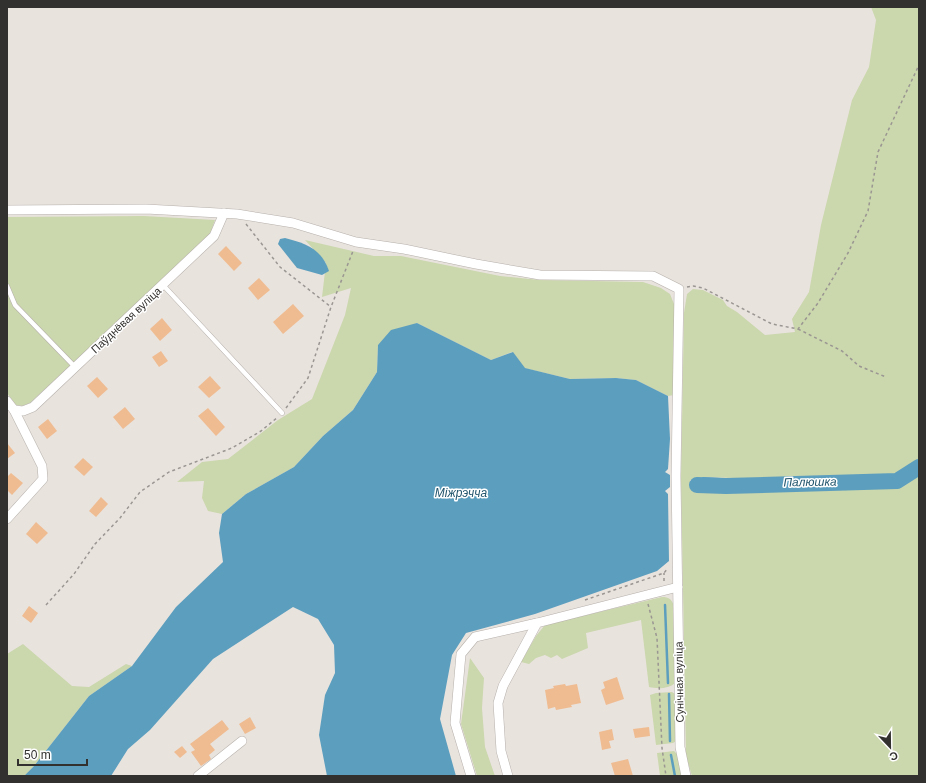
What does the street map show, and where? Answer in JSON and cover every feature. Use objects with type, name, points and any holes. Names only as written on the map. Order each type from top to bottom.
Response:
[{"type":"street","points":[[7,210],[146,209],[237,214],[293,223],[356,242],[404,248],[476,264],[540,275],[653,276],[679,289]]},
{"type":"street","name":"Паўднёвая вуліца","points":[[14,410],[23,411],[33,407],[214,236],[224,213]]},
{"type":"street","name":"Сунічная вуліца","points":[[679,289],[676,476],[680,747],[686,776]]},
{"type":"street","points":[[7,401],[14,410],[42,466],[43,479],[7,519]]},
{"type":"street","points":[[471,776],[455,723],[461,654],[475,637],[537,623],[678,587]]},
{"type":"street","points":[[508,776],[501,751],[498,703],[503,686],[537,623]]},
{"type":"street","points":[[198,776],[242,740]]},
{"type":"lane","points":[[163,285],[282,413]]},
{"type":"lane","points":[[7,286],[15,305],[75,367]]},
{"type":"path","points":[[798,329],[818,303],[848,253],[868,211],[878,152],[919,65]]},
{"type":"path","points":[[237,214],[280,267],[331,307]]},
{"type":"path","points":[[46,605],[74,574],[94,544],[120,518],[140,492],[169,472],[232,448],[261,430],[282,413],[308,378],[331,307],[356,242]]},
{"type":"path","points":[[679,289],[693,286],[703,288],[772,324],[798,329],[842,352],[859,366],[886,377]]},
{"type":"path","points":[[585,600],[664,573],[670,566]]},
{"type":"path","points":[[646,596],[657,638],[662,748],[666,776]]},
{"type":"green space","points":[[871,7],[919,7],[919,776],[692,776],[686,756],[681,478],[684,313],[687,294],[693,289],[703,290],[723,300],[727,306],[737,312],[765,335],[795,332],[792,319],[809,292],[821,225],[852,100],[869,67],[876,20]],"holes":[[[703,477],[734,478],[734,491],[702,492],[690,489],[690,480],[697,481]]]},
{"type":"green space","points":[[144,216],[215,220],[210,234],[30,403],[22,406],[16,405],[7,393],[7,217]]},
{"type":"green space","points":[[305,240],[374,256],[401,256],[500,276],[540,280],[643,282],[661,288],[670,294],[674,304],[674,395],[668,396],[636,380],[616,378],[570,379],[524,368],[512,352],[491,360],[417,323],[378,345],[377,372],[353,410],[323,436],[294,467],[246,494],[222,514],[208,511],[202,498],[204,481],[177,482],[202,462],[228,459],[278,420],[312,399],[345,315],[351,288],[322,297],[326,263]]},
{"type":"green space","points":[[662,597],[670,599],[674,605],[675,683],[670,686],[659,688],[649,687],[641,620],[586,633],[588,648],[562,659],[557,655],[551,658],[545,655],[536,658],[529,664],[521,662],[536,636],[545,625]]},
{"type":"green space","points":[[23,644],[72,686],[89,687],[126,664],[132,666],[89,696],[34,766],[24,776],[7,776],[7,654]]},
{"type":"green space","points":[[470,658],[484,678],[482,708],[485,747],[495,776],[477,776],[461,724]]},
{"type":"green space","points":[[672,692],[675,694],[676,741],[673,743],[656,745],[650,695]]},
{"type":"green space","points":[[674,751],[677,754],[682,776],[660,776],[657,753]]},
{"type":"water","points":[[285,238],[312,248],[322,257],[329,271],[322,275],[297,268],[278,244],[280,239]]},
{"type":"water","name":"Міжрэчча","points":[[417,323],[491,360],[513,352],[525,368],[570,379],[616,378],[636,380],[668,396],[670,439],[668,469],[665,472],[670,475],[670,487],[665,491],[668,494],[669,561],[657,571],[535,614],[466,633],[452,655],[440,719],[456,776],[327,776],[319,735],[325,695],[335,673],[334,645],[318,619],[293,607],[213,659],[150,730],[128,749],[111,776],[24,776],[34,766],[89,696],[132,666],[176,607],[223,562],[219,533],[222,514],[246,494],[294,467],[323,436],[353,410],[377,372],[378,345],[391,330]]},
{"type":"water","points":[[703,477],[721,478],[726,486],[720,492],[702,492],[698,490],[697,481]]},
{"type":"building","points":[[226,246],[242,263],[234,271],[218,254]]},
{"type":"building","points":[[259,278],[270,290],[258,300],[248,288]]},
{"type":"building","points":[[293,304],[304,316],[283,334],[273,322]]},
{"type":"building","points":[[162,318],[172,330],[160,341],[150,329]]},
{"type":"building","points":[[161,351],[168,361],[159,367],[152,357]]},
{"type":"building","points":[[210,376],[221,388],[209,398],[198,387]]},
{"type":"building","points":[[97,377],[108,389],[98,398],[87,386]]},
{"type":"building","points":[[125,407],[135,419],[123,429],[113,417]]},
{"type":"building","points":[[208,408],[225,427],[216,436],[198,416]]},
{"type":"building","points":[[48,419],[57,431],[47,439],[38,427]]},
{"type":"building","points":[[7,443],[15,453],[7,459]]},
{"type":"building","points":[[83,458],[93,467],[84,476],[74,467]]},
{"type":"building","points":[[11,473],[23,483],[12,495],[7,490],[7,477]]},
{"type":"building","points":[[101,497],[108,504],[96,517],[89,511]]},
{"type":"building","points":[[36,522],[48,533],[37,544],[26,534]]},
{"type":"building","points":[[29,606],[38,613],[31,623],[22,616]]},
{"type":"building","points":[[617,677],[624,699],[606,705],[601,690],[605,688],[603,682]]},
{"type":"building","points":[[565,684],[566,686],[577,684],[581,703],[571,705],[572,707],[556,710],[555,707],[548,709],[545,690],[554,688],[553,686]]},
{"type":"building","points":[[250,717],[256,728],[245,734],[239,724]]},
{"type":"building","points":[[222,720],[229,729],[210,744],[215,750],[209,755],[211,759],[201,766],[191,752],[195,750],[190,744]]},
{"type":"building","points":[[649,727],[650,736],[635,738],[633,729]]},
{"type":"building","points":[[612,729],[614,740],[609,741],[611,748],[602,750],[599,732]]},
{"type":"building","points":[[182,746],[187,752],[180,758],[174,752]]},
{"type":"building","points":[[628,759],[633,776],[615,776],[611,763]]},
{"type":"waterway","name":"Палюшка","points":[[697,485],[726,486],[897,481],[919,467]]},
{"type":"waterway","points":[[665,605],[668,683]]},
{"type":"waterway","points":[[669,694],[670,741]]},
{"type":"waterway","points":[[671,755],[675,776]]}]
